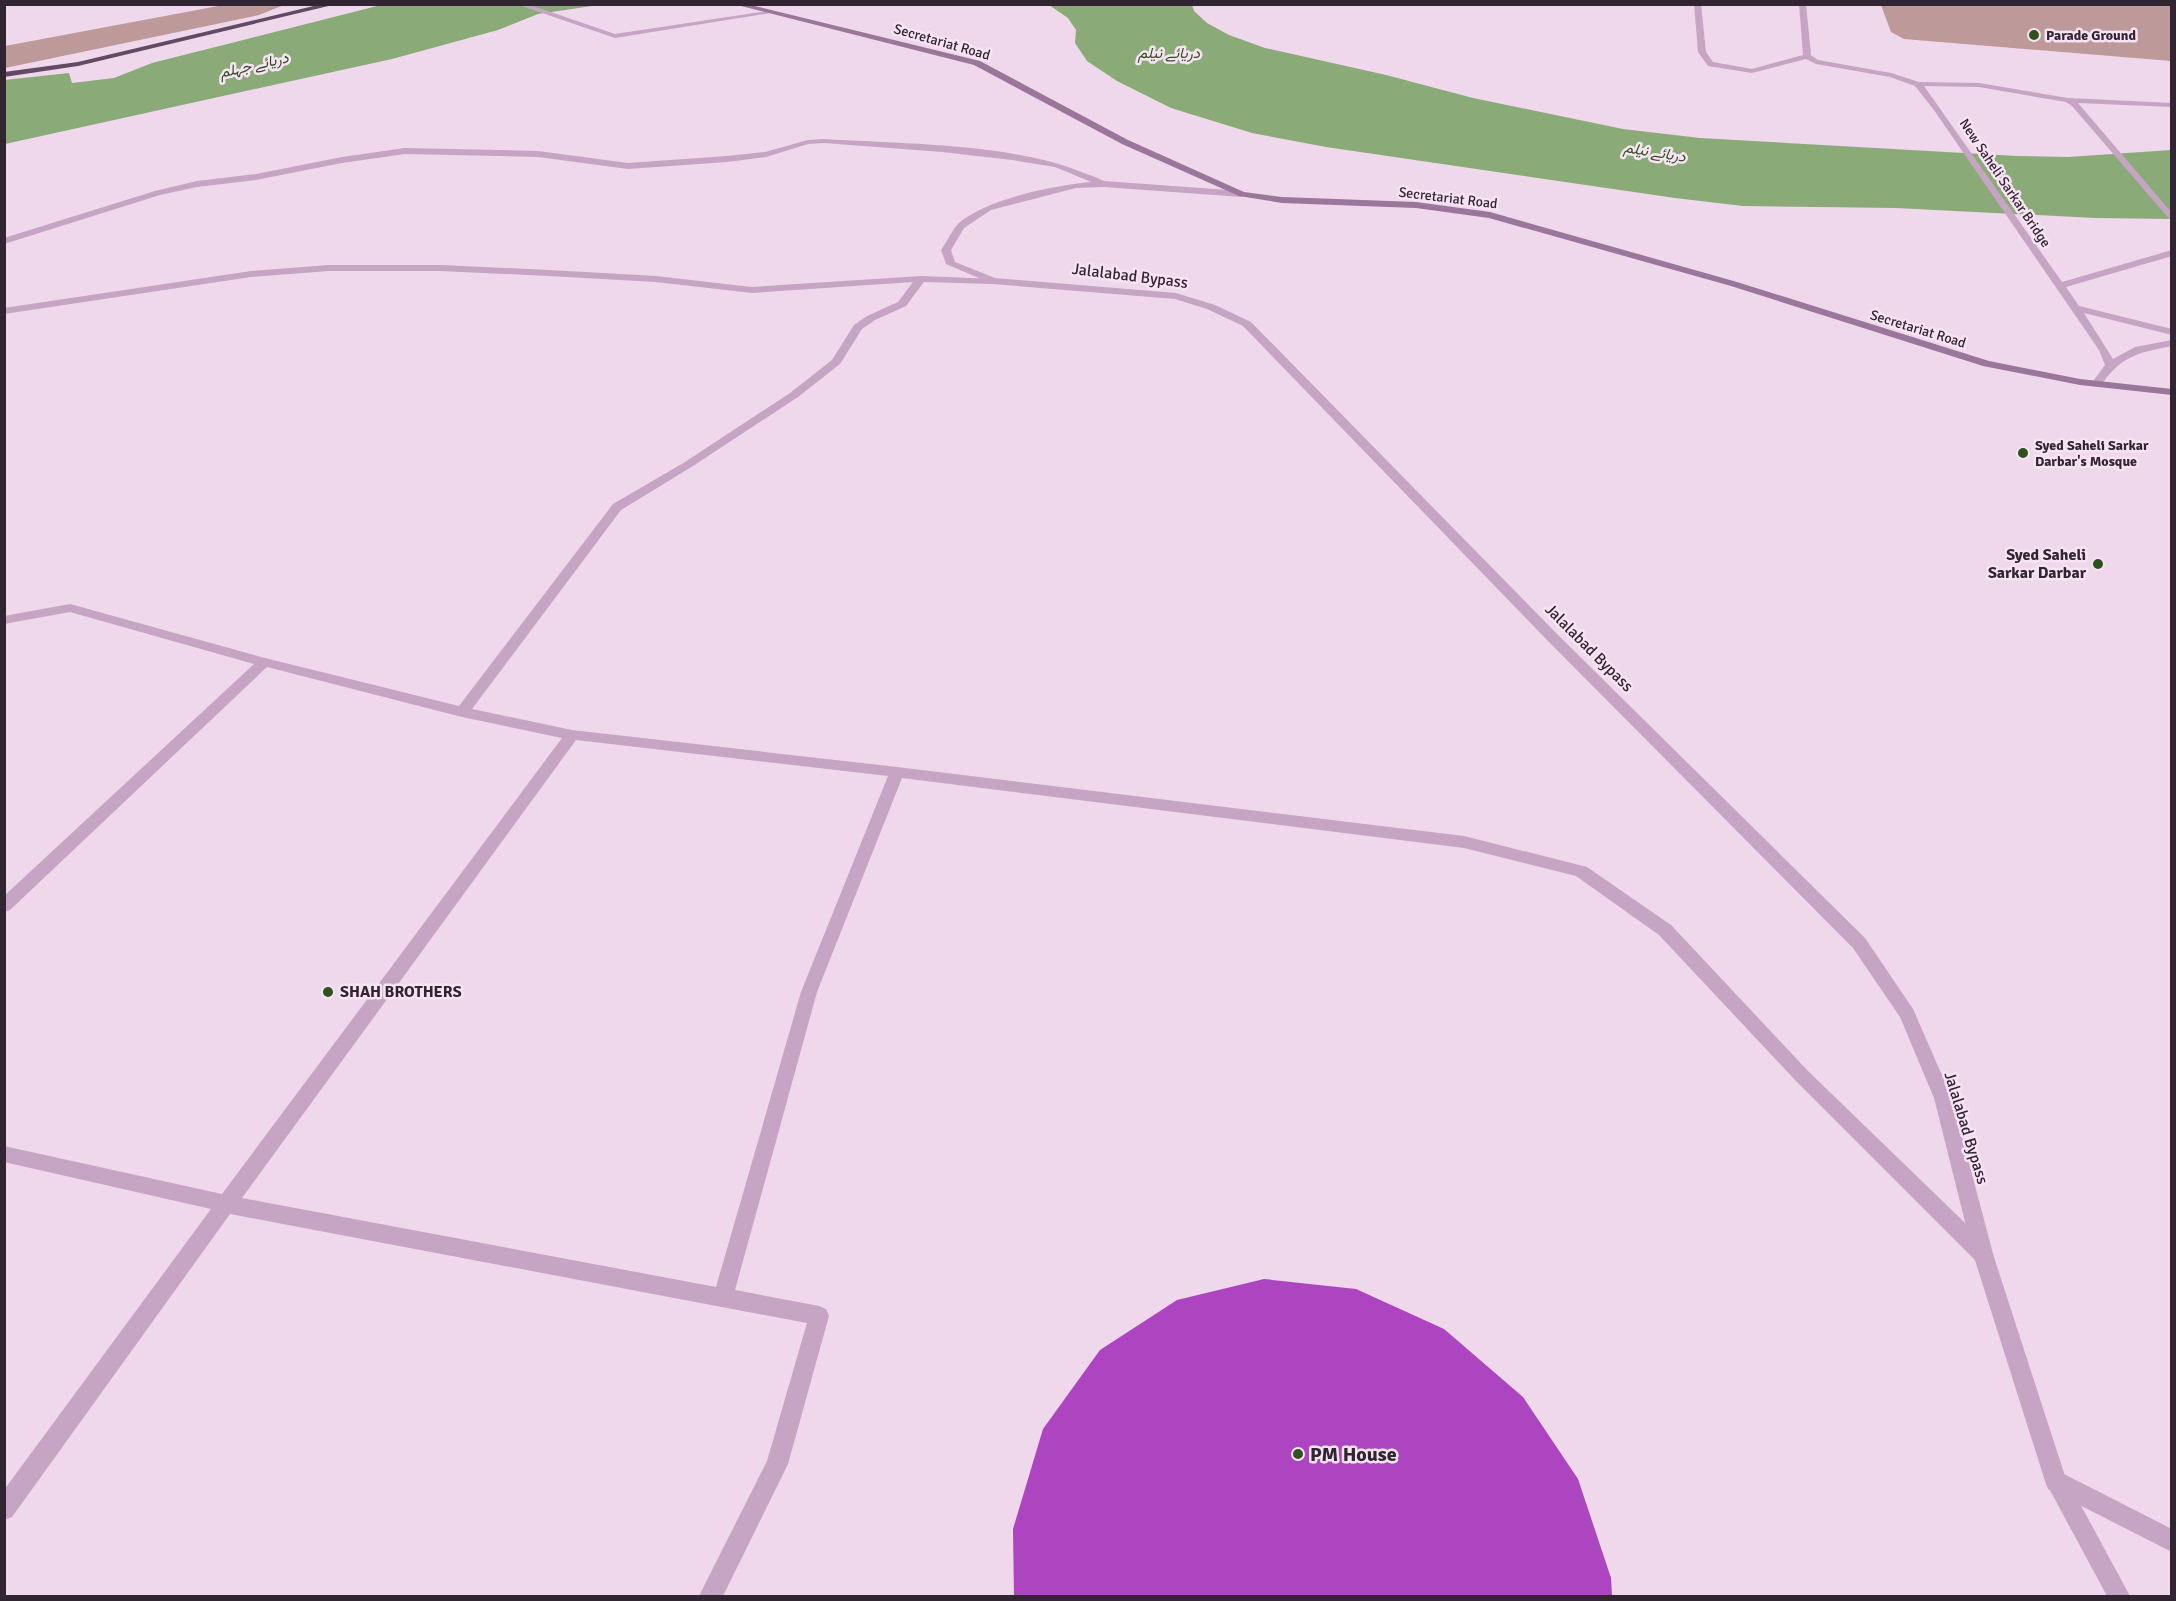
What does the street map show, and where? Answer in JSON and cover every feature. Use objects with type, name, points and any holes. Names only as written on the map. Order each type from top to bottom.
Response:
[{"type":"highway","points":[[4,75],[78,64],[334,4]]},
{"type":"main road","name":"Secretariat Road","points":[[736,4],[977,63],[1125,142],[1242,194],[1282,200],[1416,205],[1491,215],[1734,284],[1978,362],[2040,376],[2172,392]]},
{"type":"street","points":[[519,4],[615,36],[768,13]]},
{"type":"street","points":[[1697,4],[1702,52],[1712,64],[1752,71],[1807,56],[1830,65],[1891,75],[1918,84],[1979,85],[2068,100],[2172,105]]},
{"type":"street","points":[[1802,4],[1807,56]]},
{"type":"street","name":"New Saheli Sarkar Bridge","points":[[1918,84],[1937,108],[2049,274],[2104,350],[2110,365]]},
{"type":"street","points":[[2068,100],[2085,116],[2172,219]]},
{"type":"street","points":[[4,241],[158,193],[197,184],[256,177],[342,160],[405,151],[538,154],[628,166],[727,159],[766,154],[808,142],[824,141],[942,149],[1012,157],[1057,165],[1104,184]]},
{"type":"street","name":"Jalalabad Bypass","points":[[1242,194],[1104,184],[1076,185],[988,208],[961,226],[946,250],[951,264],[993,281],[1176,296],[1211,307],[1246,324],[1553,638],[1858,943],[1907,1014],[1942,1098],[1983,1254],[2056,1481],[2119,1596]]},
{"type":"street","points":[[2059,286],[2172,253]]},
{"type":"street","points":[[4,311],[251,274],[329,268],[441,268],[513,271],[656,279],[752,290],[921,279],[993,281]]},
{"type":"street","points":[[462,712],[617,507],[689,464],[794,395],[836,362],[858,327],[871,318],[902,304],[921,279]]},
{"type":"street","points":[[2074,308],[2172,332]]},
{"type":"street","points":[[2096,384],[2110,365],[2139,349],[2172,343]]},
{"type":"street","points":[[4,620],[70,608],[264,662],[462,712],[572,735],[897,772],[1464,842],[1581,871],[1665,930],[1802,1076],[1983,1254]]},
{"type":"street","points":[[4,906],[264,662]]},
{"type":"street","points":[[4,1509],[572,735]]},
{"type":"street","points":[[723,1298],[808,992],[897,772]]},
{"type":"street","points":[[4,1154],[226,1204],[819,1316],[777,1464],[711,1596]]},
{"type":"street","points":[[2056,1481],[2172,1541]]},
{"type":"shaded area","points":[[229,4],[284,5],[259,15],[5,68],[5,46]]},
{"type":"shaded area","name":"Parade Ground","points":[[1881,5],[2171,5],[2171,61],[1904,39],[1891,32]]},
{"type":"water","name":"دریائے جہلم","points":[[381,5],[599,5],[538,14],[498,30],[392,59],[5,144],[4,80],[69,73],[72,83],[114,78],[152,63]]},
{"type":"water","name":"دریائے نیلم","points":[[1049,5],[1192,5],[1194,11],[1207,23],[1229,35],[1265,48],[1386,75],[1473,98],[1623,129],[1700,138],[2017,156],[2068,157],[2171,150],[2171,219],[2096,218],[1896,208],[1743,206],[1326,147],[1252,133],[1171,108],[1117,81],[1087,61],[1075,43],[1076,30],[1068,18]]},
{"type":"building","name":"PM House","points":[[1264,1279],[1356,1289],[1444,1329],[1523,1397],[1578,1479],[1611,1578],[1612,1596],[1014,1596],[1013,1529],[1043,1429],[1100,1350],[1177,1300]]},
{"type":"place","name":"Parade Ground","points":[[2034,35]]},
{"type":"place","name":"Syed Saheli Sarkar Darbar's Mosque","points":[[2023,453]]},
{"type":"place","name":"Syed Saheli Sarkar Darbar","points":[[2098,564]]},
{"type":"place","name":"SHAH BROTHERS","points":[[328,992]]},
{"type":"place","name":"PM House","points":[[1298,1454]]}]
